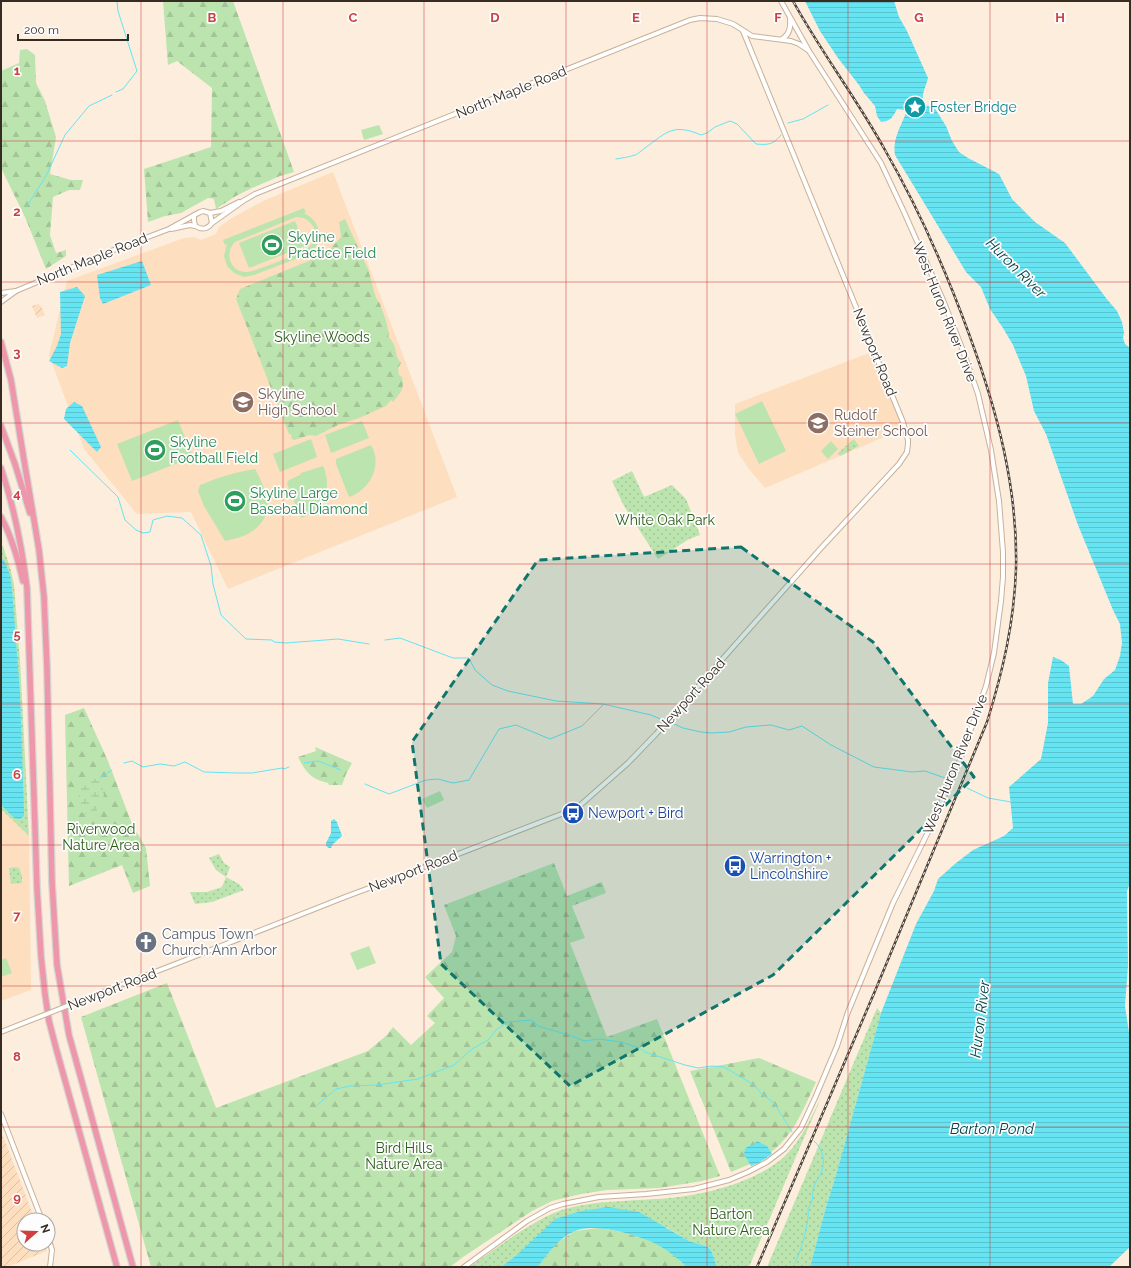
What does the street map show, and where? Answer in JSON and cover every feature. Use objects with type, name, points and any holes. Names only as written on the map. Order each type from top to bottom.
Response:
[{"type":"highway","points":[[1,342],[11,380],[39,550],[44,597],[52,882],[57,965],[69,1035],[133,1267]]},
{"type":"highway","points":[[1,426],[16,464],[39,550]]},
{"type":"highway","points":[[1,468],[14,512],[27,588],[37,888],[43,979],[56,1048],[117,1267]]},
{"type":"highway","points":[[1,517],[11,538],[16,554],[23,581],[28,615]]},
{"type":"street","name":"West Huron River Drive","points":[[464,1267],[527,1221],[550,1208],[599,1197],[654,1194],[694,1189],[729,1180],[748,1172],[767,1162],[784,1149],[801,1128],[815,1098],[837,1046],[848,1012],[895,898],[932,824],[960,760],[986,686],[994,653],[1001,601],[1003,552],[998,494],[988,434],[980,401],[959,340],[927,262],[889,180],[875,153],[809,51],[781,1]]},
{"type":"street","points":[[782,39],[789,33],[791,24],[790,15]]},
{"type":"street","name":"North Maple Road","points":[[212,223],[255,194],[690,20],[700,18],[717,19],[733,24],[756,37],[774,40],[782,39],[799,44],[809,51]]},
{"type":"street","name":"Newport Road","points":[[1,1032],[577,808],[628,763],[822,547],[899,464],[907,452],[908,444],[903,422],[743,31]]},
{"type":"street","name":"North Maple Road","points":[[210,213],[221,211],[233,204],[243,201]]},
{"type":"street","points":[[203,211],[210,213],[212,223],[209,227],[200,229],[195,226],[194,215],[203,211]]},
{"type":"street","name":"North Maple Road","points":[[1,302],[16,291],[168,229],[194,215]]},
{"type":"street","name":"North Maple Road","points":[[168,229],[190,225],[195,226]]},
{"type":"street","name":"North Maple Road","points":[[1,293],[16,291]]},
{"type":"street","points":[[1,1114],[39,1212]]},
{"type":"street","points":[[50,1267],[52,1252]]},
{"type":"highlighted area","points":[[741,547],[873,642],[974,777],[773,975],[570,1086],[441,964],[412,742],[538,560]]},
{"type":"shaded area","name":"Skyline High School","points":[[333,172],[457,497],[228,589],[191,512],[137,514],[84,449],[49,355],[67,281],[184,238],[194,237],[201,240],[216,234],[219,227],[263,201]]},
{"type":"shaded area","points":[[38,304],[41,306],[45,315],[37,318],[32,306]]},
{"type":"shaded area","name":"Rudolf Steiner School","points":[[872,352],[903,429],[765,488],[738,453],[735,435],[735,404]]},
{"type":"shaded area","points":[[1,809],[29,836],[31,990],[1,1001]]},
{"type":"shaded area","points":[[1,1131],[32,1212],[16,1212],[16,1252],[44,1252],[7,1267],[1,1267]]},
{"type":"green space","points":[[163,1],[233,1],[294,172],[280,176],[252,188],[216,209],[214,199],[208,198],[181,213],[165,216],[148,222],[144,169],[211,147],[212,88],[177,61],[168,65]]},
{"type":"green space","points":[[27,49],[35,55],[36,83],[45,101],[56,137],[50,174],[71,180],[83,180],[80,190],[69,190],[53,197],[50,235],[56,253],[66,250],[66,256],[46,269],[25,217],[1,168],[1,71],[19,63],[20,50]]},
{"type":"green space","points":[[379,125],[383,134],[364,140],[361,130]]},
{"type":"green space","points":[[304,208],[306,212],[304,213],[315,222],[319,234],[319,240],[316,246],[306,255],[254,275],[244,277],[234,273],[227,266],[224,256],[227,244],[225,245],[223,240]],"holes":[[[299,217],[309,221],[314,228],[315,233],[312,243],[305,250],[247,272],[236,269],[230,262],[230,251],[235,242]]]},
{"type":"green space","name":"Skyline Woods","points":[[345,219],[368,269],[376,298],[380,304],[386,321],[389,334],[388,336],[394,345],[397,357],[401,363],[398,368],[399,375],[402,377],[403,385],[400,393],[393,402],[391,400],[386,406],[359,418],[338,425],[316,436],[310,435],[294,440],[291,438],[292,435],[289,434],[236,299],[240,289],[326,254],[341,237],[339,222]]},
{"type":"green space","name":"Skyline Practice Field","points":[[295,221],[305,246],[249,268],[239,243]]},
{"type":"green space","points":[[762,401],[786,451],[759,464],[735,414]]},
{"type":"green space","name":"Skyline Football Field","points":[[178,420],[193,457],[132,481],[117,444]]},
{"type":"green space","points":[[362,421],[369,438],[331,453],[325,435]]},
{"type":"green space","points":[[311,439],[317,457],[280,472],[273,454]]},
{"type":"green space","points":[[854,439],[859,446],[840,456],[838,453]]},
{"type":"green space","points":[[831,441],[838,449],[828,459],[821,451]]},
{"type":"green space","points":[[371,445],[376,461],[372,476],[363,489],[349,497],[336,464],[336,459]]},
{"type":"green space","points":[[323,466],[327,482],[324,497],[316,510],[301,518],[287,484],[289,480],[300,475],[301,473]]},
{"type":"green space","name":"Skyline Large Baseball Diamond","points":[[255,469],[266,494],[267,510],[264,518],[259,525],[248,534],[225,541],[204,506],[198,491],[200,485],[228,475]]},
{"type":"green space","name":"White Oak Park","points":[[632,471],[644,497],[672,485],[686,499],[700,535],[689,539],[658,559],[624,506],[612,481]]},
{"type":"green space","points":[[3,546],[14,585],[20,661],[29,836],[1,809],[1,547]]},
{"type":"green space","name":"Riverwood Nature Area","points":[[84,708],[108,761],[132,824],[146,848],[150,886],[133,893],[122,865],[69,886],[65,715]]},
{"type":"green space","points":[[315,747],[352,763],[342,785],[329,785],[328,783],[317,780],[304,767],[298,757],[316,751]]},
{"type":"green space","points":[[100,778],[104,795],[93,818],[79,811],[80,789],[94,779]]},
{"type":"green space","points":[[440,791],[444,800],[427,808],[422,799]]},
{"type":"green space","points":[[219,854],[224,863],[230,867],[226,877],[216,870],[209,858]]},
{"type":"green space","name":"Bird Hills Nature Area","points":[[554,863],[567,896],[602,882],[606,893],[572,906],[585,938],[570,943],[607,1037],[657,1019],[720,1176],[702,1181],[659,1188],[607,1190],[552,1201],[532,1211],[450,1267],[151,1267],[81,1017],[167,983],[216,1108],[368,1051],[387,1035],[393,1027],[411,1045],[435,1023],[427,1016],[444,998],[425,977],[452,952],[456,936],[444,905]]},
{"type":"green space","points":[[9,868],[19,868],[22,876],[22,883],[11,884]]},
{"type":"green space","points":[[226,877],[239,884],[244,890],[212,902],[195,904],[190,892],[207,892],[222,887]]},
{"type":"green space","points":[[369,946],[376,963],[357,970],[350,953]]},
{"type":"green space","points":[[6,958],[12,973],[1,977],[1,960]]},
{"type":"green space","name":"Barton Nature Area","points":[[877,1008],[881,1013],[810,1267],[767,1267]]},
{"type":"green space","points":[[759,1058],[816,1082],[796,1124],[782,1142],[764,1157],[731,1172],[690,1071]]},
{"type":"green space","name":"Barton Nature Area","points":[[821,1098],[749,1267],[717,1267],[711,1250],[706,1246],[689,1241],[666,1227],[608,1207],[518,1254],[501,1267],[469,1267],[530,1226],[568,1208],[601,1203],[672,1198],[707,1192],[759,1174],[773,1165],[792,1149],[806,1128]]},
{"type":"green space","name":"Barton Nature Area","points":[[598,1228],[613,1230],[651,1241],[665,1249],[687,1267],[538,1267],[554,1245],[575,1231]]},
{"type":"water","name":"Barton Pond","points":[[805,1],[894,1],[899,17],[907,31],[928,78],[923,95],[924,105],[934,107],[946,126],[952,141],[959,152],[999,174],[1012,199],[1035,222],[1065,243],[1117,311],[1122,322],[1125,344],[1130,348],[1130,883],[1127,891],[1128,966],[1125,1006],[1130,1039],[1130,1247],[1109,1267],[810,1267],[881,1013],[916,924],[934,891],[938,879],[973,850],[1004,836],[1013,828],[1009,787],[1041,759],[1048,723],[1048,683],[1053,657],[1061,660],[1069,666],[1073,704],[1081,704],[1093,696],[1104,679],[1115,670],[1120,656],[1122,643],[1120,624],[1078,525],[1046,434],[1034,411],[1026,376],[1013,345],[990,309],[981,287],[966,272],[895,155],[894,149],[896,139],[906,113],[904,110],[897,109],[891,118],[887,121],[881,122],[877,116],[875,106],[838,58],[820,31]]},
{"type":"water","points":[[142,261],[151,285],[103,304],[100,298],[97,275]]},
{"type":"water","points":[[77,287],[85,296],[70,343],[67,366],[62,368],[49,361],[57,346],[61,334],[60,292]]},
{"type":"water","points":[[74,402],[82,406],[101,447],[97,452],[64,419],[66,409]]},
{"type":"water","points":[[1,559],[4,560],[10,575],[12,589],[20,694],[24,816],[20,819],[14,818],[1,805]]},
{"type":"water","points":[[334,819],[337,822],[342,836],[333,844],[331,848],[329,848],[326,846],[326,843],[331,833],[331,821]]},
{"type":"water","points":[[757,1141],[767,1146],[772,1154],[759,1163],[751,1166],[744,1154],[745,1149],[748,1146],[752,1146]]},
{"type":"water","points":[[608,1207],[639,1212],[689,1241],[706,1246],[711,1250],[717,1267],[687,1267],[666,1250],[650,1241],[616,1231],[593,1228],[575,1231],[569,1234],[550,1251],[538,1267],[501,1267],[518,1254],[555,1219],[581,1211]]},
{"type":"waterway","points":[[116,92],[123,89],[137,71],[118,11],[117,1]]},
{"type":"waterway","points":[[27,206],[46,176],[65,135],[89,106],[112,95]]},
{"type":"waterway","points":[[788,123],[803,119],[828,105]]},
{"type":"waterway","points":[[616,159],[636,154],[671,131],[684,130],[701,135],[730,121],[737,124],[756,144],[770,144],[781,135]]},
{"type":"waterway","points":[[70,450],[118,497],[125,520],[136,530],[143,533],[150,532],[153,520],[167,516],[182,518],[201,535],[211,566],[213,584],[221,615],[246,639],[272,640],[274,642],[286,643],[338,639],[369,644]]},
{"type":"waterway","points":[[385,640],[400,638],[453,658],[469,658],[475,670],[492,685],[508,691],[556,701],[603,704],[651,715],[665,721]]},
{"type":"waterway","points":[[365,784],[389,794],[426,780],[438,779],[453,783],[469,780],[499,729],[516,725],[550,739],[582,726],[603,705]]},
{"type":"waterway","points":[[670,722],[683,728],[712,733],[729,732],[746,727],[771,725],[789,730],[802,726],[831,745],[874,767],[912,772],[925,771],[948,779]]},
{"type":"waterway","points":[[124,763],[132,761],[143,767],[160,764],[174,766],[185,762],[204,772],[238,773],[252,773],[289,767]]},
{"type":"waterway","points":[[304,763],[318,761],[341,770]]},
{"type":"waterway","points":[[100,778],[112,770]]},
{"type":"waterway","points":[[967,788],[988,798],[1011,802]]},
{"type":"waterway","points":[[317,1105],[336,1089],[350,1086],[377,1085],[418,1079],[454,1065],[472,1049],[488,1040],[496,1030],[508,1022],[532,1020],[538,1026],[584,1041],[599,1039],[621,1042],[639,1048],[645,1052],[685,1065],[698,1068],[712,1066],[724,1067],[754,1085],[762,1094],[774,1103],[792,1132]]},
{"type":"waterway","points":[[795,1263],[800,1251],[808,1220],[808,1208],[812,1200],[813,1190],[823,1169],[823,1156],[820,1148],[814,1141]]},
{"type":"railway","points":[[757,1267],[875,991],[987,722],[1007,647],[1013,609],[1016,569],[1016,539],[1013,509],[1004,450],[988,391],[960,310],[931,240],[897,172],[863,112],[815,39],[793,1]]},
{"type":"place","name":"Foster Bridge","points":[[915,107]]},
{"type":"place","name":"Skyline Practice Field","points":[[272,245]]},
{"type":"place","name":"Skyline High School","points":[[243,402]]},
{"type":"place","name":"Rudolf Steiner School","points":[[818,423]]},
{"type":"place","name":"Skyline Football Field","points":[[155,450]]},
{"type":"place","name":"Skyline Large Baseball Diamond","points":[[235,501]]},
{"type":"place","name":"Newport + Bird","points":[[573,813]]},
{"type":"place","name":"Warrington + Lincolnshire","points":[[735,866]]},
{"type":"place","name":"Campus Town Church Ann Arbor","points":[[146,942]]},
{"type":"water label","name":"Huron River","points":[[1016,268]]},
{"type":"water label","name":"Huron River","points":[[980,1019]]}]
